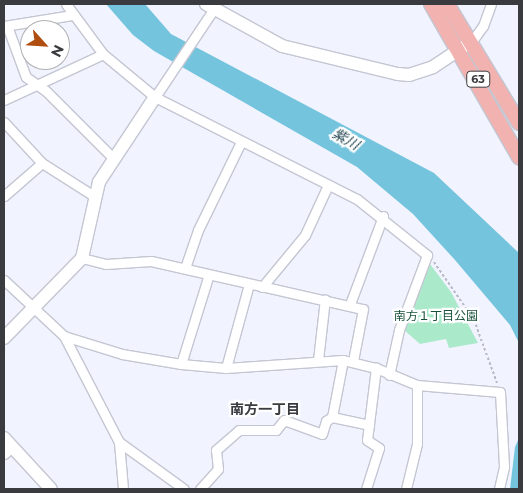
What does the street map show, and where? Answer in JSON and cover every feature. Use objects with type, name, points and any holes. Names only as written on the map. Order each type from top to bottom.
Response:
[{"type":"main road","name":"63","points":[[431,4],[460,50],[519,157]]},
{"type":"main road","name":"63","points":[[447,4],[472,41],[519,123]]},
{"type":"street","points":[[66,4],[72,15],[103,54],[155,98],[328,185],[383,216],[427,255],[399,330],[389,375]]},
{"type":"street","points":[[4,338],[82,258],[94,196],[112,158],[155,98],[204,21],[210,7],[282,46],[398,74],[422,72],[472,41],[484,26],[490,4]]},
{"type":"street","points":[[72,15],[5,26],[26,78],[36,83],[112,158]]},
{"type":"street","points":[[4,100],[36,83],[103,54]]},
{"type":"street","points":[[4,122],[42,163],[94,196]]},
{"type":"street","points":[[185,268],[198,230],[241,142]]},
{"type":"street","points":[[4,196],[42,163]]},
{"type":"street","points":[[262,287],[305,235],[328,185]]},
{"type":"street","points":[[350,304],[383,216]]},
{"type":"street","points":[[82,258],[106,264],[151,261],[248,284],[350,304],[363,309],[353,362]]},
{"type":"street","points":[[181,364],[209,274]]},
{"type":"street","points":[[4,280],[64,336],[119,442],[123,489]]},
{"type":"street","points":[[226,368],[248,284]]},
{"type":"street","points":[[318,360],[326,299]]},
{"type":"street","points":[[64,336],[122,354],[181,364],[226,368],[318,360],[342,360],[376,368],[417,385],[500,392],[504,467],[499,489]]},
{"type":"street","points":[[200,489],[218,469],[216,450],[239,430],[276,430],[284,420],[322,434],[326,421],[332,417],[342,360]]},
{"type":"street","points":[[366,489],[379,448],[367,440],[376,368]]},
{"type":"street","points":[[406,489],[417,444],[417,385]]},
{"type":"street","points":[[332,417],[368,426]]},
{"type":"street","points":[[119,442],[184,489]]},
{"type":"street","points":[[6,446],[51,489]]},
{"type":"path","points":[[427,255],[474,320],[500,392]]},
{"type":"green space","name":"南方１丁目公園","points":[[430,264],[451,292],[478,343],[449,348],[446,339],[420,344],[404,330]]},
{"type":"water","name":"紫川","points":[[106,4],[145,4],[171,34],[434,173],[519,253],[519,343],[510,325],[413,214],[357,167],[154,51],[133,35]]},
{"type":"water","points":[[519,438],[519,489],[510,489],[515,447]]},
{"type":"district","name":"南方一丁目","points":[[265,409]]}]
